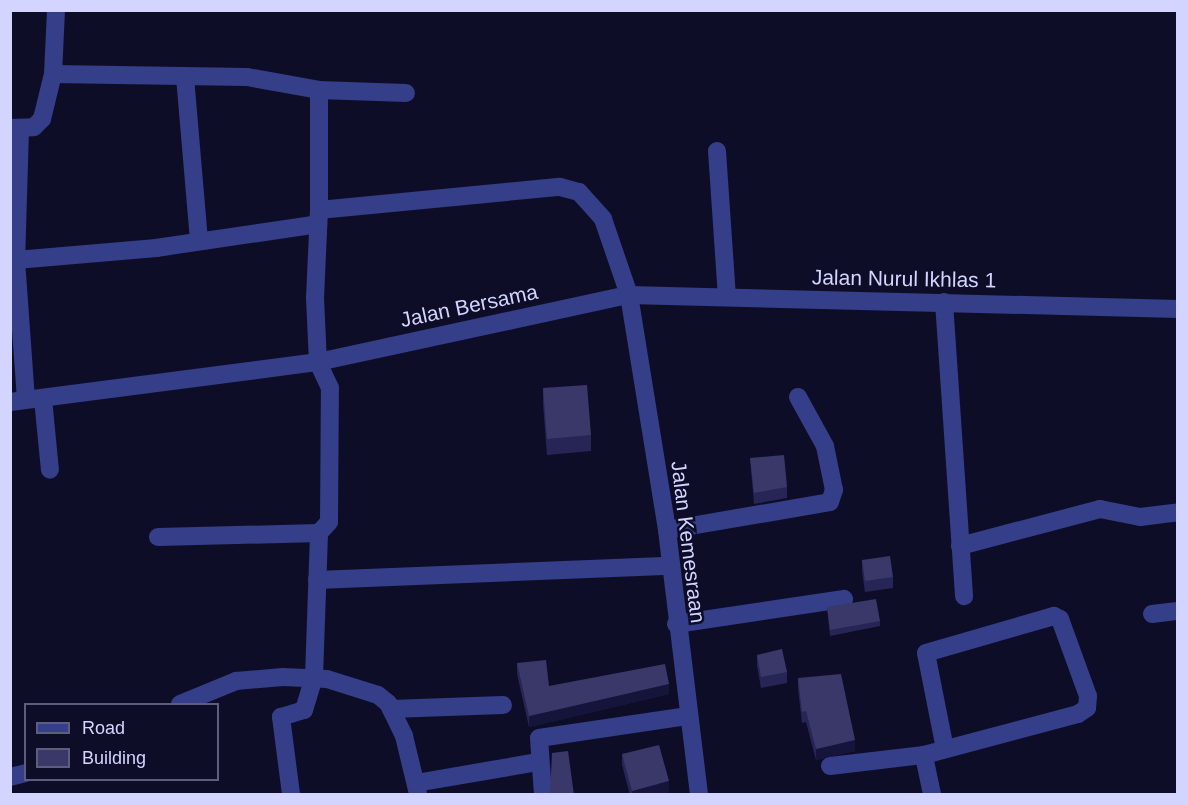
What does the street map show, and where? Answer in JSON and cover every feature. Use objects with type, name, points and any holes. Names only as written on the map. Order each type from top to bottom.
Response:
[{"type":"street","points":[[50,470],[26,400],[16,260],[15,128],[39,125],[53,74],[56,10]]},
{"type":"street","points":[[53,74],[247,77],[319,90],[406,93]]},
{"type":"street","points":[[185,77],[199,239]]},
{"type":"street","points":[[291,795],[281,717],[304,710],[314,677],[319,533],[328,522],[330,388],[318,362],[319,90]]},
{"type":"street","points":[[717,151],[727,297]]},
{"type":"street","name":"Jalan Kemesraan","points":[[16,260],[156,248],[318,217],[493,191],[560,187],[579,192],[603,219],[629,295],[667,530],[676,624],[699,795]]},
{"type":"street","name":"Jalan Nurul Ikhlas 1","points":[[629,295],[1178,309]]},
{"type":"street","name":"Jalan Bersama","points":[[26,400],[318,362],[629,295]]},
{"type":"street","points":[[944,302],[964,596]]},
{"type":"street","points":[[667,530],[830,502],[834,489],[825,446],[798,398]]},
{"type":"street","points":[[960,546],[1100,509],[1140,517],[1178,512]]},
{"type":"street","points":[[158,537],[319,533]]},
{"type":"street","points":[[317,580],[670,566]]},
{"type":"street","points":[[676,624],[844,599]]},
{"type":"street","points":[[1152,614],[1178,611]]},
{"type":"street","points":[[830,766],[924,755],[945,749],[1087,708],[1088,696],[1060,620],[1054,616],[926,653],[945,749]]},
{"type":"street","points":[[185,703],[236,681],[314,677],[378,695],[391,709],[417,789],[536,753]]},
{"type":"street","points":[[391,709],[503,705]]},
{"type":"street","points":[[543,795],[536,753],[545,736],[688,716]]},
{"type":"street","points":[[924,755],[932,795]]},
{"type":"building","points":[[587,385],[591,435],[547,439],[543,388]]},
{"type":"building","points":[[784,455],[787,487],[754,493],[750,458]]},
{"type":"building","points":[[890,556],[893,577],[865,581],[862,560]]},
{"type":"building","points":[[876,599],[880,621],[830,630],[827,607]]},
{"type":"building","points":[[782,649],[787,672],[761,677],[757,655]]},
{"type":"building","points":[[546,660],[549,686],[665,664],[669,684],[529,716],[517,663]]},
{"type":"building","points":[[841,674],[855,740],[816,749],[806,711],[802,712],[798,678]]},
{"type":"building","points":[[659,745],[669,781],[632,791],[622,754]]},
{"type":"building","points":[[568,751],[574,795],[550,795],[552,753]]}]
